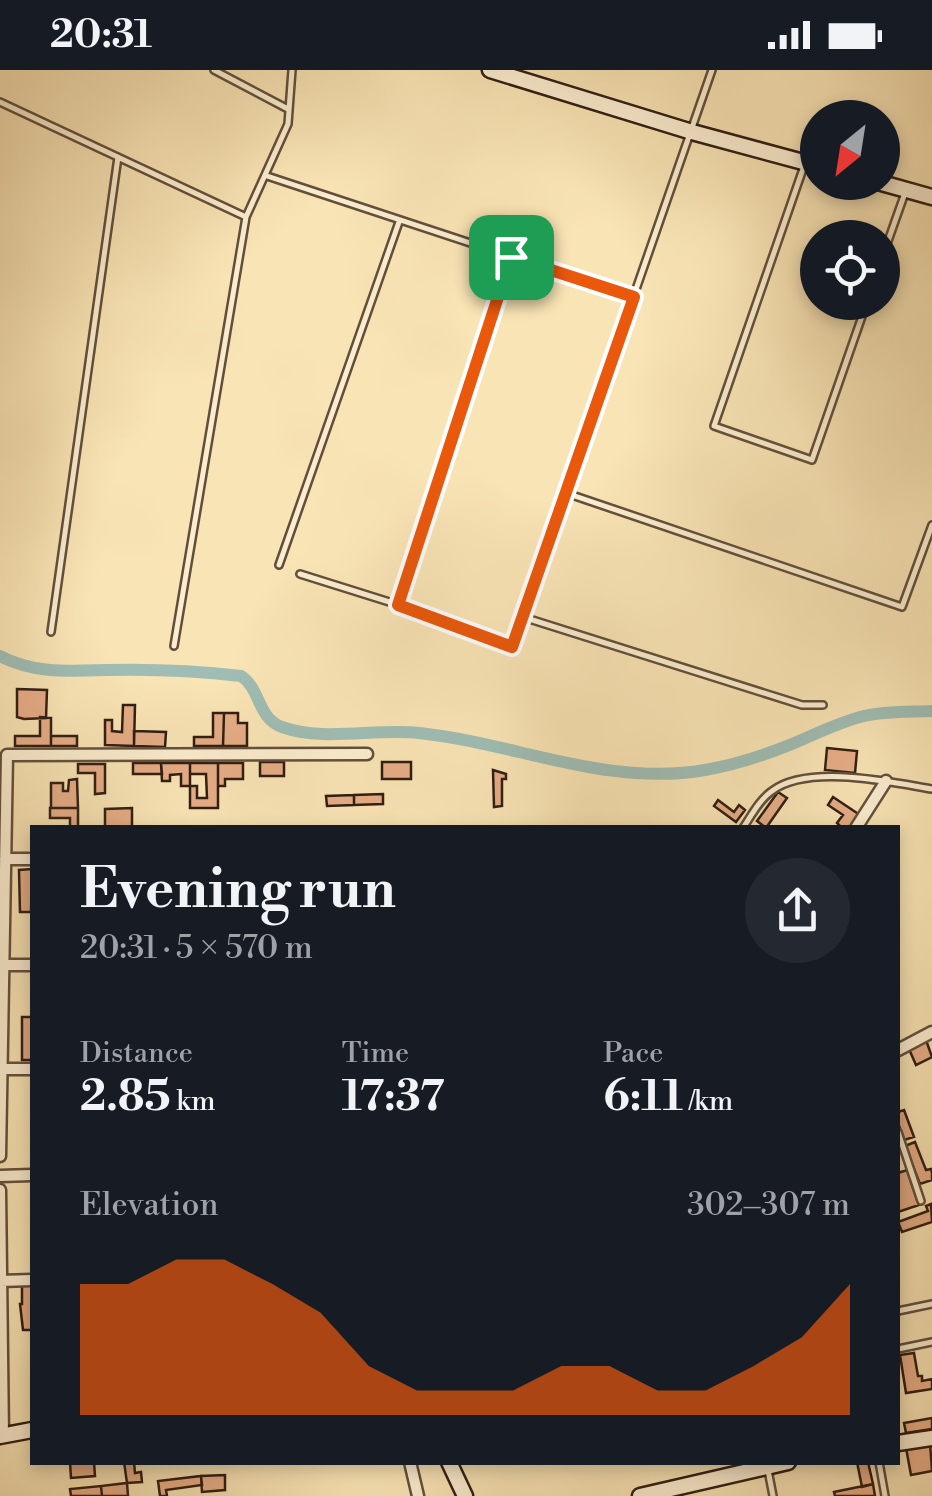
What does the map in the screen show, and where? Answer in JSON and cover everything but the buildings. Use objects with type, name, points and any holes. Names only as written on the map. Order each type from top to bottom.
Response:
[{"type":"street","points":[[490,70],[800,161]]},
{"type":"street","points":[[900,188],[932,197]]},
{"type":"street","points":[[0,1156],[7,755],[367,754]]},
{"type":"street","points":[[858,825],[886,781]]},
{"type":"street","points":[[6,858],[30,859]]},
{"type":"street","points":[[4,964],[30,965]]},
{"type":"street","points":[[900,1049],[932,1032]]},
{"type":"street","points":[[2,1069],[30,1069]]},
{"type":"street","points":[[0,1176],[30,1175]]},
{"type":"street","points":[[0,1190],[1,1436],[30,1430]]},
{"type":"street","points":[[1,1280],[30,1280]]},
{"type":"street","points":[[900,1443],[932,1438]]},
{"type":"street","points":[[411,1465],[418,1496]]},
{"type":"street","points":[[451,1465],[465,1496]]},
{"type":"street","points":[[640,1496],[772,1465]]},
{"type":"lane","points":[[214,70],[288,109]]},
{"type":"lane","points":[[174,646],[246,218],[288,124],[292,70]]},
{"type":"lane","points":[[300,574],[512,647],[712,70]]},
{"type":"lane","points":[[0,102],[246,218]]},
{"type":"lane","points":[[51,632],[118,158]]},
{"type":"lane","points":[[267,176],[634,297]]},
{"type":"lane","points":[[895,220],[906,190]]},
{"type":"lane","points":[[800,194],[714,426],[812,460],[861,320]]},
{"type":"lane","points":[[279,565],[399,222]]},
{"type":"lane","points":[[398,605],[511,257]]},
{"type":"lane","points":[[566,493],[902,607],[932,525]]},
{"type":"lane","points":[[523,617],[802,705],[823,704]]},
{"type":"lane","points":[[745,825],[770,791],[793,781],[824,777],[932,788]]},
{"type":"lane","points":[[900,1138],[922,1200]]},
{"type":"lane","points":[[900,1311],[932,1304]]},
{"type":"lane","points":[[900,1348],[932,1342]]},
{"type":"lane","points":[[880,1465],[885,1496]]},
{"type":"lane","points":[[767,1466],[773,1496]]},
{"type":"waterway","points":[[0,656],[52,670],[157,670],[241,676],[274,723],[298,731],[419,733],[632,773],[668,774],[716,768],[771,752],[864,716],[932,711]]},
{"type":"route","points":[[511,257],[634,297],[512,647],[398,605],[511,257]]}]
